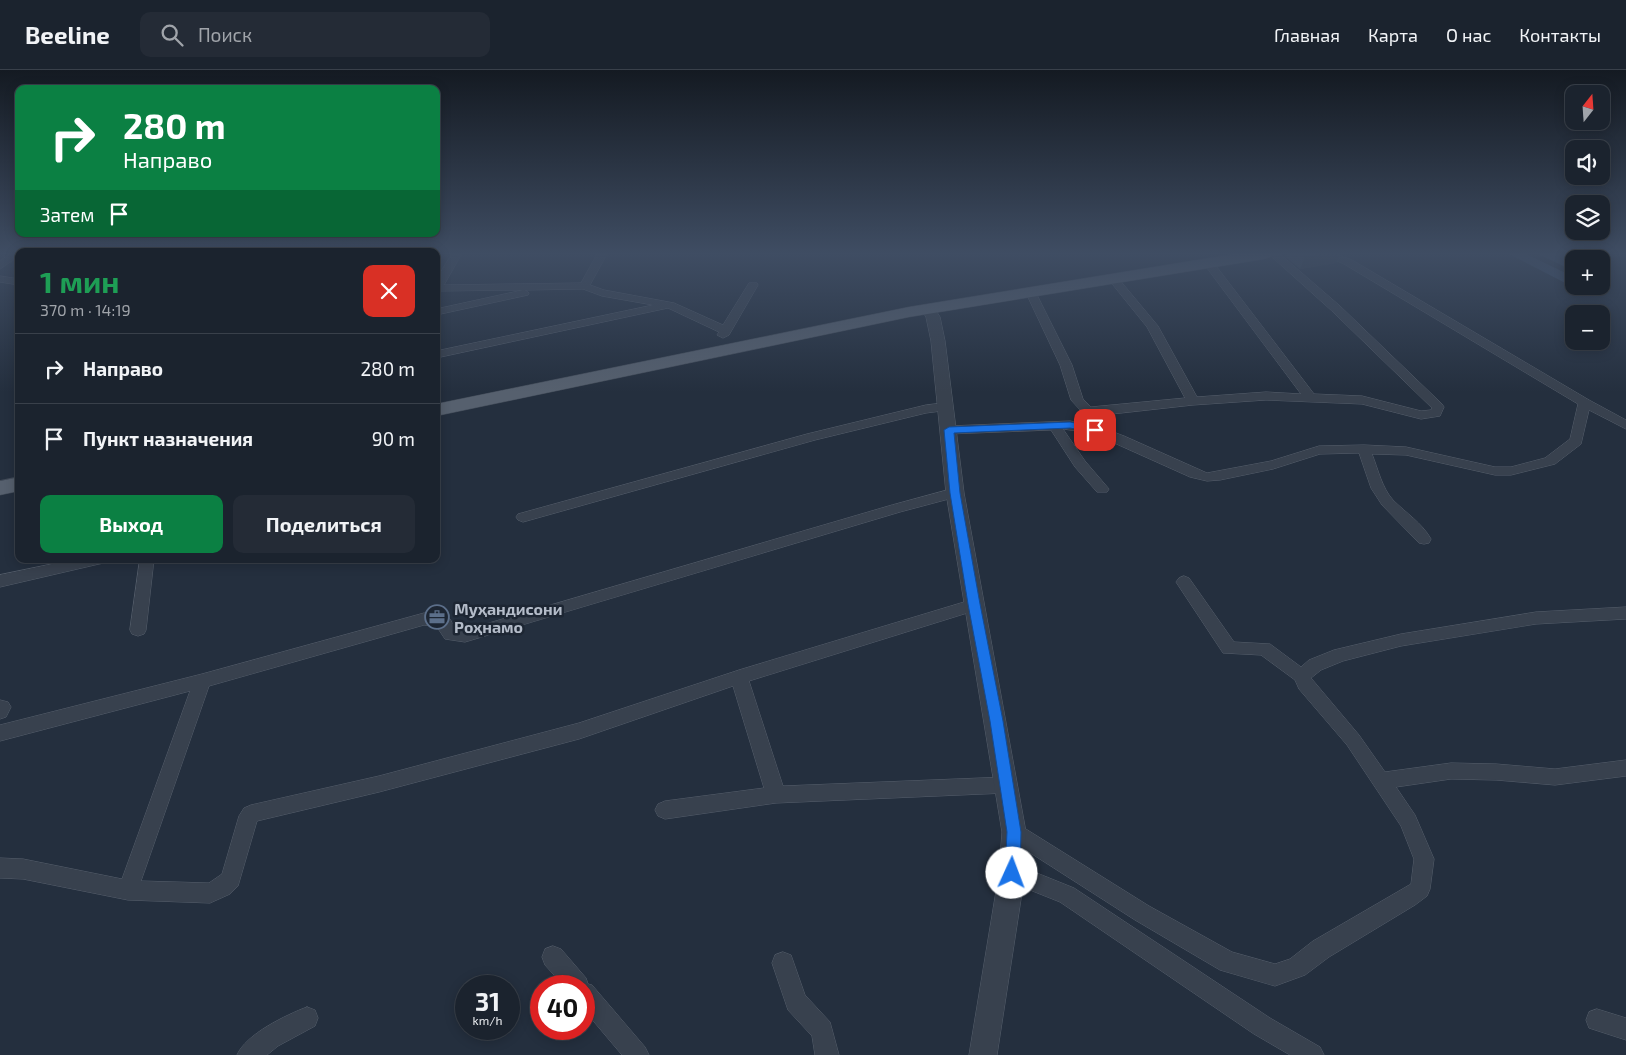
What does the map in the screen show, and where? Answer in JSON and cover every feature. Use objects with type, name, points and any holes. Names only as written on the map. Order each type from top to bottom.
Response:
[{"type":"main road","points":[[440,409],[834,320],[954,300]]},
{"type":"main road","points":[[440,395],[724,332],[928,309],[986,300]]},
{"type":"main road","points":[[0,488],[15,485]]},
{"type":"main road","points":[[0,502],[15,499]]},
{"type":"street","points":[[440,311],[495,300]]},
{"type":"street","points":[[644,300],[670,305],[724,332],[744,300]]},
{"type":"street","points":[[1034,300],[1066,365],[1078,400],[1087,410],[1094,412],[1193,401],[1266,396],[1362,400],[1422,415],[1436,413],[1438,410],[1435,404],[1327,300]]},
{"type":"street","points":[[1130,300],[1152,326],[1193,401]]},
{"type":"street","points":[[1228,300],[1291,371],[1310,398]]},
{"type":"street","points":[[1415,300],[1585,403],[1626,425]]},
{"type":"street","points":[[440,353],[670,305]]},
{"type":"street","points":[[928,309],[933,317],[938,342],[955,493],[1014,832],[1012,873],[982,1055]]},
{"type":"street","points":[[949,430],[1070,425],[1095,430],[1195,474],[1207,476],[1273,465],[1319,450],[1364,449],[1406,451],[1495,471],[1527,468],[1550,461],[1576,441],[1585,403]]},
{"type":"street","points":[[523,517],[812,436],[926,409],[945,407]]},
{"type":"street","points":[[1054,425],[1080,464],[1102,489]]},
{"type":"street","points":[[1364,449],[1378,488],[1386,502],[1403,516],[1424,539]]},
{"type":"street","points":[[0,733],[202,681],[424,619],[438,620],[444,623],[446,633],[451,636],[465,636],[955,493]]},
{"type":"street","points":[[0,581],[81,563]]},
{"type":"street","points":[[138,630],[146,563]]},
{"type":"street","points":[[1014,832],[1142,914],[1228,962],[1275,975],[1297,966],[1321,949],[1420,889],[1424,860],[1408,821],[1353,740],[1305,684],[1302,676],[1264,650],[1229,648],[1184,582]]},
{"type":"street","points":[[0,868],[23,869],[128,890],[210,893],[223,887],[231,878],[246,822],[251,814],[379,784],[579,731],[739,677],[974,604]]},
{"type":"street","points":[[1302,676],[1315,665],[1340,655],[1401,640],[1536,618],[1626,613]]},
{"type":"street","points":[[739,677],[776,795]]},
{"type":"street","points":[[128,890],[202,681]]},
{"type":"street","points":[[0,707],[2,707],[0,712]]},
{"type":"street","points":[[1382,781],[1451,771],[1496,772],[1555,777],[1626,768]]},
{"type":"street","points":[[664,810],[776,795],[1006,785]]},
{"type":"street","points":[[1012,873],[1067,895],[1262,1026],[1312,1055]]},
{"type":"street","points":[[553,957],[569,975]]},
{"type":"street","points":[[782,963],[796,1002],[822,1030],[827,1055]]},
{"type":"street","points":[[595,1006],[637,1055]]},
{"type":"street","points":[[249,1055],[270,1038],[307,1018]]},
{"type":"street","points":[[1597,1020],[1626,1029]]},
{"type":"place","name":"Муҳандисони Роҳнамо","points":[[437,617]]},
{"type":"route","points":[[1012,873],[1014,832],[955,493],[949,430],[1048,425],[1070,425],[1095,430]]}]
